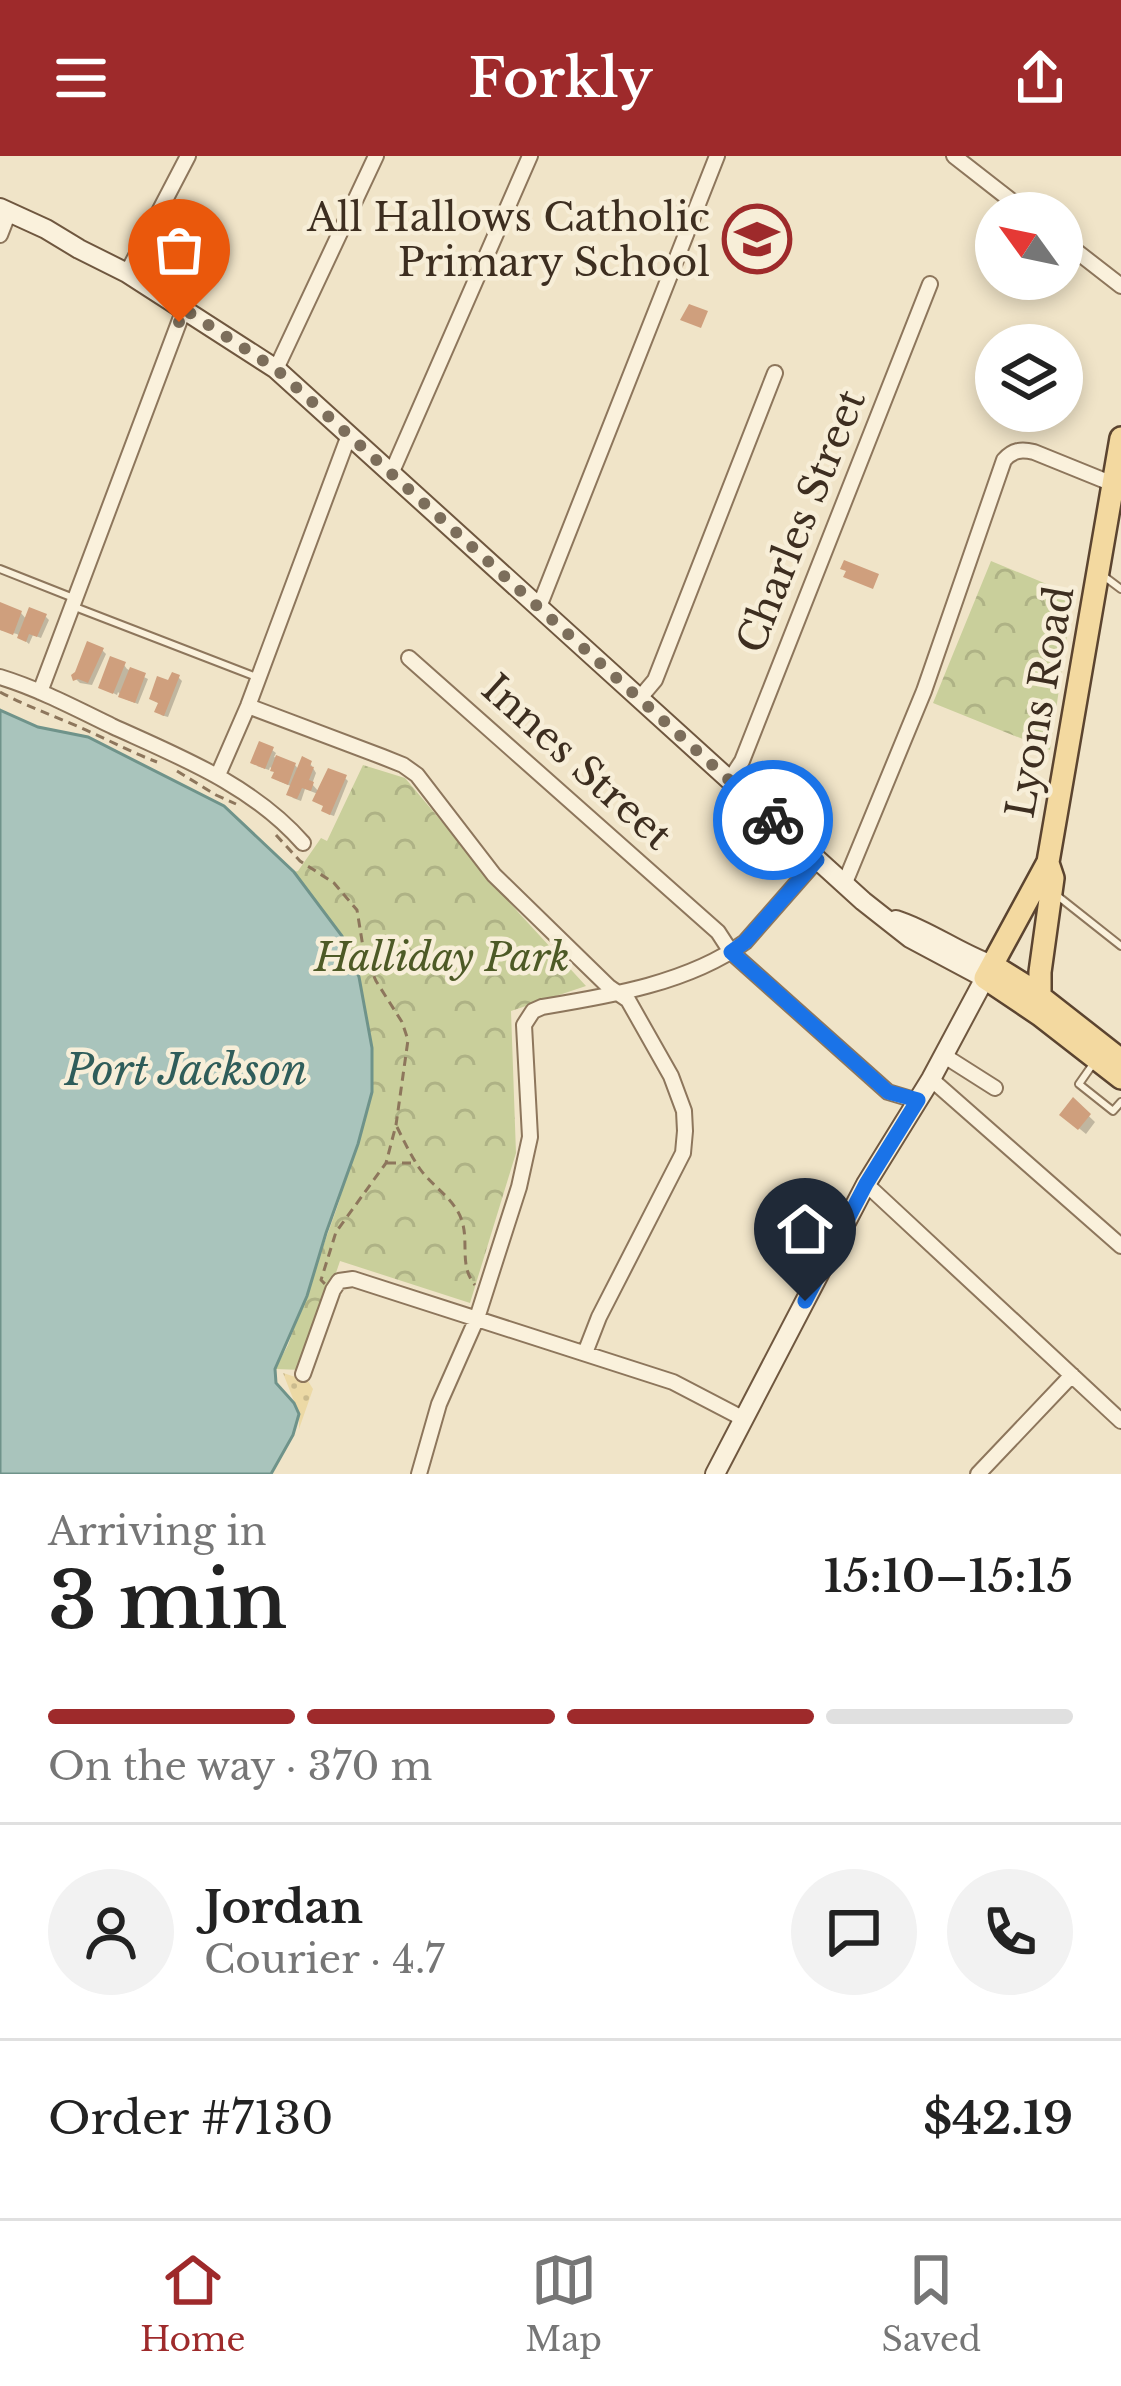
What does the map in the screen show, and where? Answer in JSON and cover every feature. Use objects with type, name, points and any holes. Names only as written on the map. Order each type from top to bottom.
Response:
[{"type":"main road","points":[[3,219],[127,273],[276,369],[844,885],[885,917],[919,927],[971,957],[1040,1015],[1108,1056]]},
{"type":"main road","name":"Lyons Road","points":[[988,971],[1048,862],[1120,451]]},
{"type":"main road","points":[[1040,996],[1053,878],[1048,862]]},
{"type":"main road","points":[[988,971],[1040,996],[1108,1056],[1121,1078]]},
{"type":"main road","points":[[716,1474],[866,1184],[931,1079],[988,971]]},
{"type":"street","points":[[127,273],[188,156]]},
{"type":"street","points":[[276,369],[376,156]]},
{"type":"street","points":[[391,474],[530,156]]},
{"type":"street","points":[[539,607],[717,156]]},
{"type":"street","points":[[963,159],[1002,192]]},
{"type":"street","points":[[1083,256],[1121,286]]},
{"type":"street","name":"Charles Street","points":[[729,781],[742,760],[930,284]]},
{"type":"street","points":[[40,692],[184,309]]},
{"type":"street","points":[[639,699],[655,680],[775,373]]},
{"type":"street","points":[[218,775],[349,436]]},
{"type":"street","points":[[844,885],[924,691],[1004,460],[1022,449],[1113,484]]},
{"type":"street","name":"Innes Street","points":[[409,658],[718,932],[731,952],[888,1092],[918,1100]]},
{"type":"street","points":[[0,677],[218,775],[248,794],[303,842]]},
{"type":"street","points":[[248,706],[403,765],[417,775],[494,874],[628,1000],[670,1076],[684,1111],[685,1142],[679,1164],[585,1353]]},
{"type":"street","points":[[419,1474],[439,1404],[477,1318],[519,1187],[530,1137],[527,1018],[542,1007],[619,994],[731,952],[817,860]]},
{"type":"street","points":[[943,1055],[995,1088]]},
{"type":"street","points":[[931,1079],[1121,1246]]},
{"type":"street","points":[[866,1184],[1121,1421]]},
{"type":"street","points":[[303,1374],[333,1289],[340,1281],[353,1279],[673,1382],[744,1419]]},
{"type":"street","points":[[978,1474],[1072,1375]]},
{"type":"lane","points":[[0,569],[259,678]]},
{"type":"lane","points":[[1099,572],[1121,589]]},
{"type":"lane","points":[[1052,890],[1121,946]]},
{"type":"lane","points":[[1108,1056],[1079,1084],[1113,1111],[1121,1102]]},
{"type":"path","points":[[0,692],[168,766],[242,806]]},
{"type":"path","points":[[270,827],[286,848],[334,883],[357,910],[364,953],[408,1040],[397,1125],[386,1163],[336,1232],[321,1280],[333,1289]]},
{"type":"path","points":[[397,1125],[416,1163],[447,1196],[462,1221],[469,1279],[483,1294]]},
{"type":"path","points":[[386,1163],[416,1163]]},
{"type":"sand","points":[[283,1373],[308,1381],[313,1389],[299,1429],[299,1414]]},
{"type":"green space","points":[[991,561],[1073,595],[1050,750],[933,703]]},
{"type":"green space","name":"Halliday Park","points":[[363,765],[405,778],[586,986],[511,1011],[516,1153],[470,1303],[340,1261],[303,1370],[275,1369],[288,1345],[346,1176],[342,936],[294,872],[321,838],[327,841]]},
{"type":"water","name":"Port Jackson","points":[[0,710],[38,727],[88,737],[224,806],[294,872],[342,936],[359,977],[372,1048],[372,1092],[307,1296],[275,1369],[276,1383],[299,1414],[271,1474],[0,1474]]},
{"type":"building","points":[[689,304],[708,311],[701,328],[680,320]]},
{"type":"building","points":[[844,560],[879,574],[873,589],[843,577]]},
{"type":"building","points":[[0,602],[22,611],[13,635],[0,630]]},
{"type":"building","points":[[29,607],[47,614],[37,637],[29,634],[26,642],[17,638]]},
{"type":"building","points":[[87,641],[104,648],[88,683],[73,681],[71,675]]},
{"type":"building","points":[[110,656],[126,662],[113,694],[98,688]]},
{"type":"building","points":[[130,667],[146,673],[135,703],[118,697]]},
{"type":"building","points":[[172,672],[180,675],[164,716],[154,712],[158,703],[149,699],[157,676],[168,680]]},
{"type":"building","points":[[259,741],[274,747],[265,769],[250,763]]},
{"type":"building","points":[[276,755],[296,763],[288,785],[271,778]]},
{"type":"building","points":[[302,756],[312,761],[309,780],[314,782],[311,791],[302,788],[297,799],[286,795]]},
{"type":"building","points":[[328,768],[347,775],[330,815],[312,801]]},
{"type":"building","points":[[1073,1097],[1091,1114],[1078,1130],[1059,1115]]},
{"type":"way so far","points":[[179,322],[184,309],[276,369],[773,820]]},
{"type":"place","name":"All Hallows Catholic Primary School","points":[[757,239]]},
{"type":"route","points":[[773,820],[817,860],[731,952],[888,1092],[918,1100],[866,1184],[805,1301]]}]
